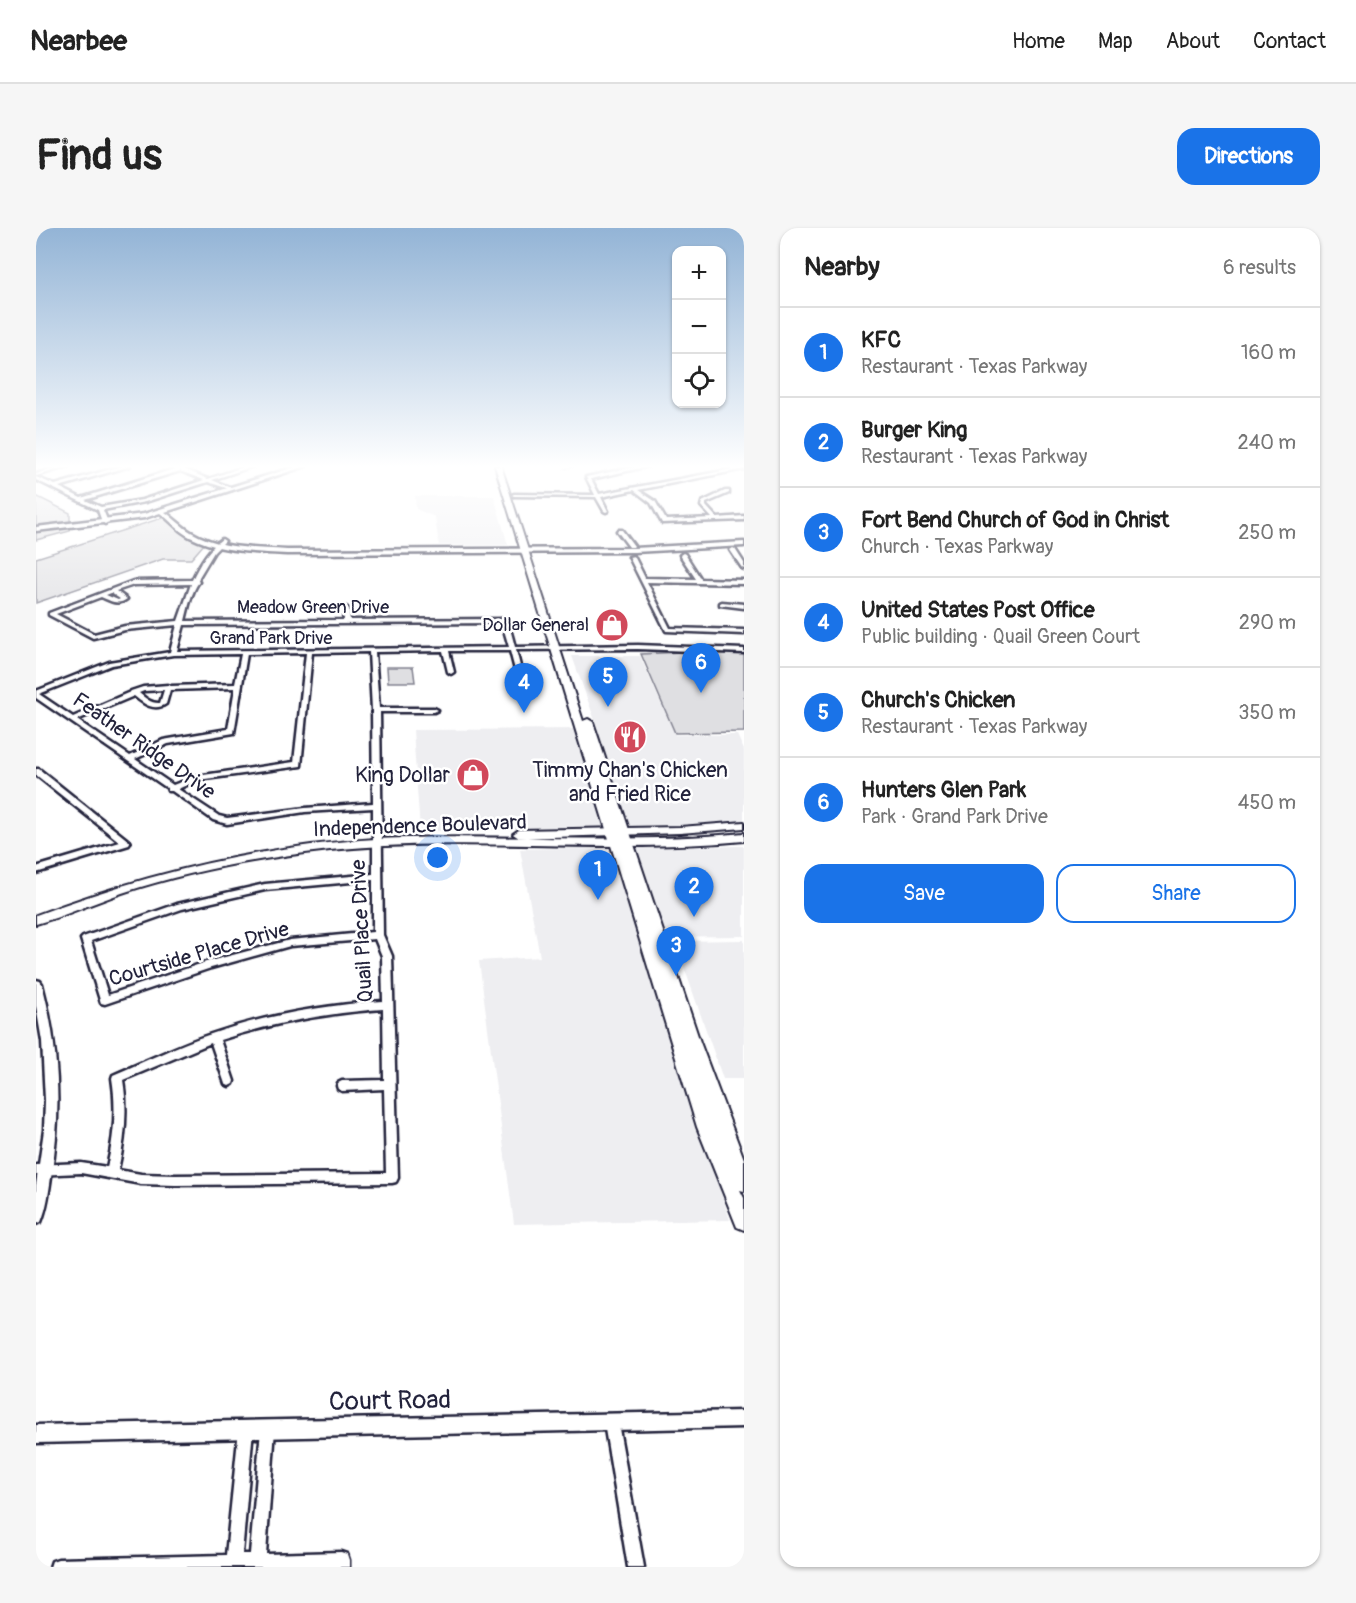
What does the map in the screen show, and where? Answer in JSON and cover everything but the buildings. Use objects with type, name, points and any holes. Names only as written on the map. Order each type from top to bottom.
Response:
[{"type":"main road","points":[[521,528],[560,651],[596,746],[655,969],[706,1127],[744,1221]]},
{"type":"main road","points":[[560,651],[582,736],[620,836],[719,1121],[744,1183]]},
{"type":"main road","points":[[570,696],[582,705]]},
{"type":"main road","points":[[582,736],[596,746]]},
{"type":"main road","name":"Independence Boulevard","points":[[620,836],[744,825]]},
{"type":"main road","name":"Independence Boulevard","points":[[36,912],[212,857],[259,852],[377,840],[620,836],[744,837]]},
{"type":"main road","name":"Independence Boulevard","points":[[36,920],[136,881]]},
{"type":"main road","points":[[655,969],[662,972],[665,981],[673,987]]},
{"type":"street","points":[[182,528],[217,542],[294,552],[616,548],[744,541]]},
{"type":"street","points":[[192,528],[217,542]]},
{"type":"street","points":[[620,531],[631,546]]},
{"type":"street","points":[[204,549],[217,542]]},
{"type":"street","points":[[173,654],[196,582],[199,561],[217,542]]},
{"type":"street","points":[[616,548],[701,544]]},
{"type":"street","points":[[733,550],[744,567]]},
{"type":"street","points":[[683,555],[699,580]]},
{"type":"street","points":[[632,557],[668,630],[744,632]]},
{"type":"street","points":[[643,580],[744,582]]},
{"type":"street","points":[[101,595],[146,582],[196,582]]},
{"type":"street","points":[[101,595],[118,602],[124,599],[112,591]]},
{"type":"street","name":"Meadow Green Drive","points":[[101,595],[51,614],[93,636],[125,628],[182,623],[505,621],[512,651]]},
{"type":"street","points":[[722,604],[744,606]]},
{"type":"street","points":[[346,609],[347,621]]},
{"type":"street","points":[[446,651],[451,672]]},
{"type":"street","points":[[512,651],[518,670]]},
{"type":"street","name":"Grand Park Drive","points":[[36,694],[111,663],[173,654],[744,651]]},
{"type":"street","points":[[171,789],[196,778],[297,764],[309,652]]},
{"type":"street","name":"Quail Place Drive","points":[[112,1172],[141,1179],[175,1180],[392,1178],[386,1005],[387,956],[378,935],[376,710],[372,652]]},
{"type":"street","points":[[131,758],[166,742],[231,731],[244,653]]},
{"type":"street","points":[[74,719],[133,692],[168,687],[238,686]]},
{"type":"street","points":[[133,692],[151,705],[159,706],[163,704],[168,687]]},
{"type":"street","name":"Feather Ridge Drive","points":[[36,694],[216,818],[227,821],[305,810],[376,805]]},
{"type":"street","points":[[376,710],[434,710]]},
{"type":"street","points":[[36,771],[126,843],[79,859],[36,870]]},
{"type":"street","name":"Courtside Place Drive","points":[[376,877],[265,887],[180,906],[86,939],[105,1000],[209,965],[290,943],[378,935]]},
{"type":"street","points":[[36,984],[45,1012],[52,1074],[36,1217]]},
{"type":"street","points":[[41,1169],[81,1168],[112,1172],[119,1123],[120,1090],[117,1078],[214,1037],[316,1011],[386,1005]]},
{"type":"street","points":[[214,1037],[229,1081]]},
{"type":"street","points":[[342,1086],[390,1084]]},
{"type":"street","name":"Court Road","points":[[36,1434],[744,1419]]},
{"type":"street","points":[[611,1423],[636,1567]]},
{"type":"street","points":[[233,1563],[246,1429]]},
{"type":"street","points":[[257,1563],[268,1429]]},
{"type":"street","points":[[58,1567],[341,1563]]},
{"type":"shaded area","points":[[36,528],[70,528],[70,531],[36,540]]},
{"type":"shaded area","points":[[129,528],[176,528],[205,543],[191,559],[163,559],[36,603],[36,558]]},
{"type":"shaded area","points":[[437,528],[503,528],[508,545],[439,545]]},
{"type":"shaded area","points":[[702,651],[744,653],[744,732],[675,733],[641,654]]},
{"type":"shaded area","points":[[572,656],[640,656],[675,735],[737,735],[744,750],[744,822],[660,828],[420,831],[413,730],[598,729]]},
{"type":"shaded area","points":[[387,667],[413,667],[415,682],[388,682]]},
{"type":"shaded area","points":[[744,846],[744,936],[637,937],[730,1220],[514,1224],[479,961],[540,957],[520,849]]},
{"type":"shaded area","points":[[744,940],[744,1079],[723,1079],[675,941]]},
{"type":"place","name":"Dollar General","points":[[612,625]]},
{"type":"place","name":"Hunters Glen Park","points":[[701,693]]},
{"type":"place","name":"Church's Chicken","points":[[608,707]]},
{"type":"place","name":"United States Post Office","points":[[524,713]]},
{"type":"place","name":"Timmy Chan's Chicken and Fried Rice","points":[[630,737]]},
{"type":"place","name":"King Dollar","points":[[473,775]]},
{"type":"place","name":"KFC","points":[[598,900]]},
{"type":"place","name":"Burger King","points":[[694,917]]},
{"type":"place","name":"Fort Bend Church of God in Christ","points":[[676,976]]}]
